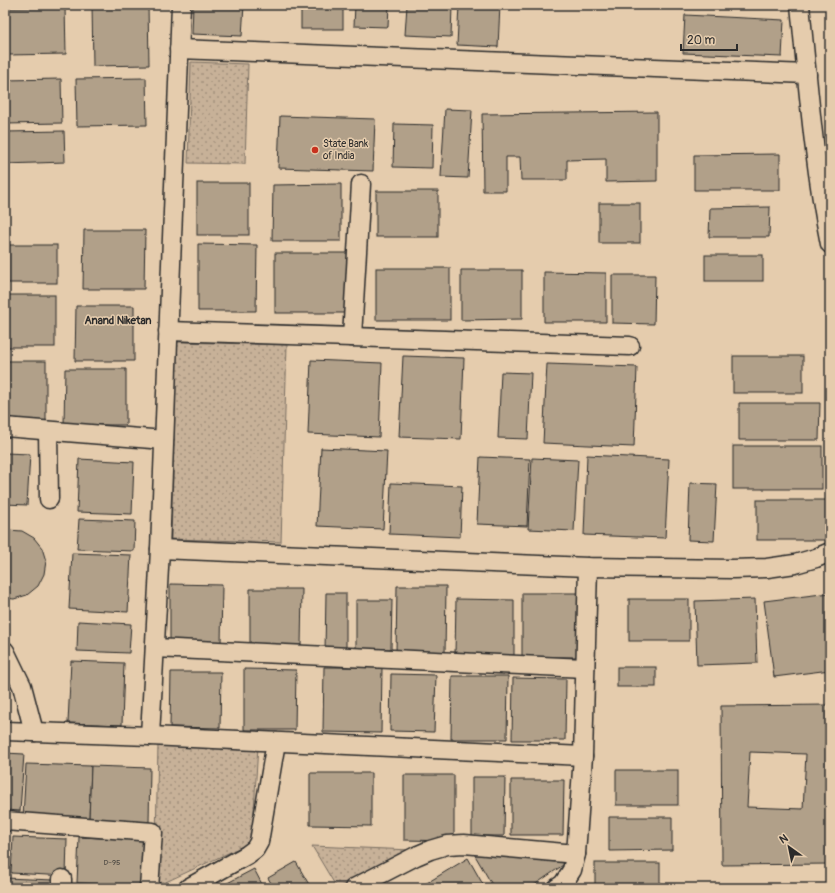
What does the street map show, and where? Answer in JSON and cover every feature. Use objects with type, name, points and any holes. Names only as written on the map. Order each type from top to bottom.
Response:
[{"type":"street","points":[[150,736],[160,549],[181,5]]},
{"type":"street","points":[[800,5],[815,151],[827,211],[830,244]]},
{"type":"street","points":[[179,50],[806,74]]},
{"type":"street","points":[[352,337],[361,184]]},
{"type":"street","points":[[168,331],[630,346]]},
{"type":"street","points":[[5,427],[164,440]]},
{"type":"street","points":[[48,431],[49,499]]},
{"type":"street","points":[[160,549],[588,567],[732,569],[767,568],[795,564],[830,552]]},
{"type":"street","points":[[557,888],[563,884],[572,870],[576,854],[583,756],[588,567]]},
{"type":"street","points":[[155,648],[585,668]]},
{"type":"street","points":[[5,651],[22,686],[34,732]]},
{"type":"street","points":[[5,731],[150,736],[583,756]]},
{"type":"street","points":[[188,888],[247,856],[255,849],[259,842],[276,742]]},
{"type":"street","points":[[5,821],[153,832],[148,888]]},
{"type":"street","points":[[354,888],[416,856],[447,845],[464,844],[576,854]]},
{"type":"shaded area","points":[[191,62],[248,64],[245,164],[188,163]]},
{"type":"shaded area","points":[[177,342],[287,345],[281,542],[171,539]]},
{"type":"shaded area","points":[[158,745],[258,746],[252,842],[155,887]]},
{"type":"shaded area","points":[[312,846],[412,850],[337,888]]},
{"type":"building","points":[[92,5],[148,5],[149,65],[93,66]]},
{"type":"building","points":[[193,5],[244,5],[242,36],[192,34]]},
{"type":"building","points":[[301,5],[343,5],[343,29],[301,29]]},
{"type":"building","points":[[355,5],[389,5],[388,27],[354,26]]},
{"type":"building","points":[[407,5],[452,5],[451,37],[405,35]]},
{"type":"building","points":[[459,5],[500,5],[498,47],[457,45]]},
{"type":"building","points":[[65,7],[66,54],[7,55],[6,8]]},
{"type":"building","points":[[685,15],[784,20],[782,57],[683,53]]},
{"type":"building","points":[[146,78],[147,125],[77,126],[76,79]]},
{"type":"building","points":[[61,79],[62,123],[5,124],[5,80]]},
{"type":"building","points":[[445,109],[472,110],[468,178],[441,177]]},
{"type":"building","points":[[657,112],[657,181],[606,182],[606,159],[567,160],[567,180],[521,180],[520,157],[506,157],[506,191],[483,191],[482,114]]},
{"type":"building","points":[[280,116],[375,119],[373,171],[278,168]]},
{"type":"building","points":[[394,124],[433,125],[432,168],[393,167]]},
{"type":"building","points":[[64,131],[65,162],[5,164],[5,132]]},
{"type":"building","points":[[780,154],[780,190],[694,190],[694,155]]},
{"type":"building","points":[[197,183],[249,183],[249,235],[197,235]]},
{"type":"building","points":[[341,184],[341,241],[272,241],[273,185]]},
{"type":"building","points":[[376,191],[438,191],[438,237],[376,237]]},
{"type":"building","points":[[599,203],[640,203],[640,243],[599,243]]},
{"type":"building","points":[[770,207],[769,237],[709,237],[710,208]]},
{"type":"building","points":[[84,230],[145,230],[144,289],[83,289]]},
{"type":"building","points":[[198,244],[257,245],[256,311],[198,311]]},
{"type":"building","points":[[5,245],[57,245],[57,283],[5,283]]},
{"type":"building","points":[[275,253],[349,253],[349,313],[275,313]]},
{"type":"building","points":[[705,255],[763,255],[763,281],[705,281]]},
{"type":"building","points":[[376,268],[450,268],[450,320],[376,320]]},
{"type":"building","points":[[461,270],[522,270],[522,319],[461,320]]},
{"type":"building","points":[[544,272],[606,273],[606,322],[544,322]]},
{"type":"building","points":[[612,275],[655,275],[654,324],[612,323]]},
{"type":"building","points":[[5,295],[55,295],[55,347],[5,347]]},
{"type":"building","points":[[76,306],[134,306],[134,361],[75,361]]},
{"type":"building","points":[[403,356],[464,358],[461,439],[399,437]]},
{"type":"building","points":[[733,356],[803,356],[803,393],[733,393]]},
{"type":"building","points":[[311,360],[382,363],[379,437],[308,434]]},
{"type":"building","points":[[5,361],[46,361],[46,421],[5,421]]},
{"type":"building","points":[[547,364],[637,367],[634,447],[543,443]]},
{"type":"building","points":[[65,369],[126,369],[126,425],[64,425]]},
{"type":"building","points":[[501,372],[531,373],[528,439],[498,438]]},
{"type":"building","points":[[739,403],[820,403],[819,440],[739,440]]},
{"type":"building","points":[[733,446],[822,446],[822,489],[733,489]]},
{"type":"building","points":[[321,448],[387,451],[383,529],[317,526]]},
{"type":"building","points":[[5,453],[30,454],[27,505],[5,504]]},
{"type":"building","points":[[587,455],[669,459],[665,538],[584,535]]},
{"type":"building","points":[[480,457],[530,459],[527,526],[477,524]]},
{"type":"building","points":[[532,458],[578,460],[574,531],[528,529]]},
{"type":"building","points":[[79,459],[134,462],[132,514],[77,512]]},
{"type":"building","points":[[391,483],[462,486],[460,537],[389,534]]},
{"type":"building","points":[[690,483],[717,484],[714,541],[688,540]]},
{"type":"building","points":[[757,500],[830,500],[830,540],[757,540]]},
{"type":"building","points":[[79,519],[135,521],[134,551],[77,549]]},
{"type":"building","points":[[5,531],[22,531],[34,538],[42,548],[46,561],[44,574],[38,586],[27,595],[14,599],[5,598]]},
{"type":"building","points":[[72,553],[131,555],[128,612],[69,609]]},
{"type":"building","points":[[170,584],[222,585],[221,644],[170,644]]},
{"type":"building","points":[[397,586],[446,586],[445,654],[396,653]]},
{"type":"building","points":[[250,589],[302,589],[301,646],[250,646]]},
{"type":"building","points":[[326,593],[346,593],[346,651],[325,651]]},
{"type":"building","points":[[522,593],[578,593],[577,657],[522,657]]},
{"type":"building","points":[[830,593],[830,670],[774,677],[764,601]]},
{"type":"building","points":[[456,599],[514,600],[514,655],[455,655]]},
{"type":"building","points":[[629,599],[689,599],[689,641],[629,641]]},
{"type":"building","points":[[755,599],[757,663],[697,665],[695,601]]},
{"type":"building","points":[[356,600],[392,600],[391,649],[356,649]]},
{"type":"building","points":[[78,621],[131,624],[129,653],[77,651]]},
{"type":"building","points":[[71,661],[124,663],[122,725],[68,723]]},
{"type":"building","points":[[324,667],[382,667],[381,733],[323,732]]},
{"type":"building","points":[[617,667],[656,667],[656,687],[617,687]]},
{"type":"building","points":[[244,669],[296,670],[295,730],[244,730]]},
{"type":"building","points":[[171,672],[221,672],[220,728],[170,727]]},
{"type":"building","points":[[391,674],[436,675],[434,732],[390,731]]},
{"type":"building","points":[[452,676],[508,676],[507,739],[451,739]]},
{"type":"building","points":[[513,678],[566,679],[565,740],[512,740]]},
{"type":"building","points":[[830,705],[830,864],[722,865],[721,706]],"holes":[[[750,752],[806,754],[803,809],[747,807]]]},
{"type":"building","points":[[5,753],[24,754],[20,811],[5,810]]},
{"type":"building","points":[[26,764],[91,766],[89,820],[23,817]]},
{"type":"building","points":[[91,766],[150,768],[149,822],[89,820]]},
{"type":"building","points":[[616,770],[678,770],[678,805],[616,805]]},
{"type":"building","points":[[310,773],[371,773],[371,826],[310,825]]},
{"type":"building","points":[[404,775],[454,775],[454,841],[404,840]]},
{"type":"building","points":[[472,777],[505,777],[504,836],[472,836]]},
{"type":"building","points":[[511,780],[564,780],[563,835],[511,835]]},
{"type":"building","points":[[609,817],[672,817],[672,850],[609,851]]},
{"type":"building","points":[[13,837],[67,839],[66,876],[11,873]]},
{"type":"building","points":[[79,837],[147,840],[145,886],[77,883]]},
{"type":"building","points":[[473,852],[556,856],[566,863],[530,888],[494,888]]},
{"type":"building","points":[[468,858],[485,888],[423,888],[422,886]]},
{"type":"building","points":[[296,862],[311,888],[274,888],[268,878]]},
{"type":"building","points":[[595,863],[660,863],[660,888],[595,888]]},
{"type":"building","points":[[254,869],[264,888],[218,888]]},
{"type":"building","points":[[5,878],[53,880],[53,888],[5,888]]},
{"type":"place","name":"State Bank of India","points":[[315,150]]},
{"type":"district","name":"Anand Niketan","points":[[118,320]]}]
